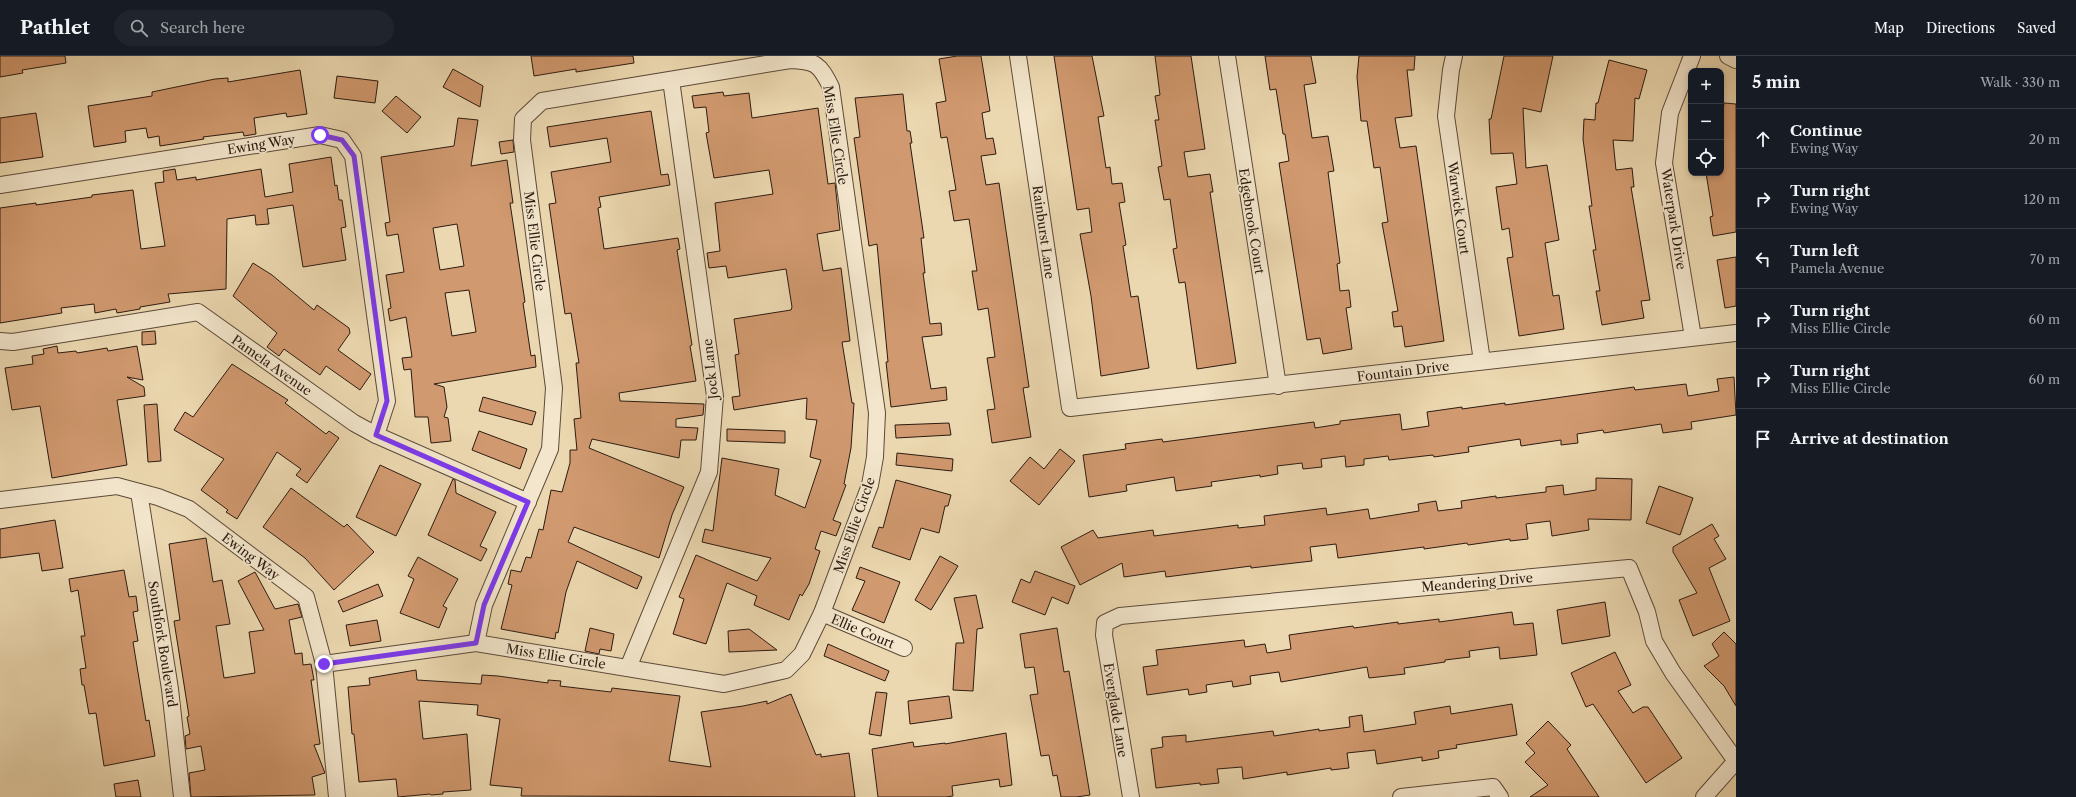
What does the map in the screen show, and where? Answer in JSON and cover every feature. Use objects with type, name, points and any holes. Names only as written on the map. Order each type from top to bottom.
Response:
[{"type":"street","name":"Rainburst Lane","points":[[1018,56],[1070,408]]},
{"type":"street","name":"Edgebrook Court","points":[[1227,56],[1278,386]]},
{"type":"street","name":"Warwick Court","points":[[1454,56],[1446,116],[1482,361]]},
{"type":"street","name":"Waterpark Drive","points":[[1692,56],[1670,113],[1664,163],[1693,337]]},
{"type":"street","points":[[1728,56],[1736,60]]},
{"type":"street","name":"Miss Ellie Circle","points":[[324,664],[476,643],[724,684],[786,670],[802,654],[822,613],[870,485],[875,457],[877,413],[831,87],[823,71],[810,61],[790,60],[542,101],[523,118],[522,140],[554,388],[550,449],[484,605],[476,643]]},
{"type":"street","name":"Jock Lane","points":[[628,668],[709,472],[715,396],[671,80]]},
{"type":"street","name":"Ewing Way","points":[[0,186],[320,135],[342,140],[354,156],[387,401],[376,435]]},
{"type":"street","name":"Pamela Avenue","points":[[0,341],[14,342],[198,312],[354,423],[376,435],[528,502]]},
{"type":"street","name":"Fountain Drive","points":[[1070,408],[1278,386],[1482,361],[1736,333]]},
{"type":"street","name":"Ewing Way","points":[[0,500],[117,486],[158,497],[189,509],[306,597],[324,664],[337,797]]},
{"type":"street","name":"Southfork Boulevard","points":[[139,492],[170,689],[182,797]]},
{"type":"street","name":"Meandering Drive","points":[[1105,623],[1120,616],[1629,568],[1647,612],[1654,641],[1673,674],[1736,761]]},
{"type":"street","name":"Ellie Court","points":[[822,613],[904,648]]},
{"type":"street","name":"Everglade Lane","points":[[1105,623],[1104,635],[1131,797]]},
{"type":"street","points":[[1704,797],[1736,761]]},
{"type":"street","points":[[1401,797],[1493,788],[1500,797]]},
{"type":"building","points":[[0,56],[65,56],[66,63],[22,70],[23,73],[0,77]]},
{"type":"building","points":[[531,56],[633,56],[634,63],[576,72],[576,69],[534,76]]},
{"type":"building","points":[[957,56],[981,56],[990,111],[982,113],[986,139],[993,138],[996,154],[981,156],[986,185],[999,183],[1029,387],[1023,388],[1031,437],[992,443],[987,410],[995,409],[987,358],[995,357],[988,308],[978,310],[972,271],[977,271],[969,219],[954,221],[949,191],[956,190],[947,137],[941,138],[936,103],[946,101],[939,59]]},
{"type":"building","points":[[1054,56],[1092,56],[1104,116],[1098,117],[1106,168],[1110,167],[1112,184],[1122,183],[1125,202],[1119,203],[1126,245],[1123,246],[1131,297],[1138,296],[1149,368],[1101,376],[1091,296],[1080,234],[1092,232],[1089,208],[1077,210]]},
{"type":"building","points":[[1155,56],[1191,56],[1205,149],[1184,152],[1188,177],[1210,174],[1213,192],[1210,192],[1236,363],[1197,369],[1185,282],[1179,283],[1173,249],[1177,248],[1170,199],[1164,200],[1158,167],[1162,166],[1155,120],[1159,120],[1155,96],[1160,95]]},
{"type":"building","points":[[1265,56],[1311,56],[1316,83],[1304,85],[1312,138],[1328,136],[1334,171],[1328,172],[1340,263],[1337,264],[1340,291],[1349,290],[1351,307],[1346,308],[1352,349],[1323,354],[1320,338],[1307,340],[1279,163],[1289,161],[1276,89],[1270,90]]},
{"type":"building","points":[[1359,56],[1415,56],[1414,70],[1407,70],[1412,116],[1395,118],[1400,148],[1416,146],[1444,341],[1405,347],[1402,326],[1394,327],[1392,312],[1398,311],[1382,223],[1388,222],[1380,167],[1374,168],[1367,121],[1361,121],[1357,77]]},
{"type":"building","points":[[1504,56],[1553,56],[1541,112],[1523,108],[1526,168],[1547,165],[1559,240],[1545,243],[1553,296],[1559,295],[1564,329],[1519,336],[1507,258],[1513,257],[1509,228],[1502,230],[1496,187],[1517,184],[1513,153],[1491,154],[1489,119],[1491,119]]},
{"type":"building","points":[[1609,60],[1647,70],[1639,99],[1635,98],[1633,141],[1613,140],[1616,170],[1632,168],[1634,187],[1631,187],[1650,300],[1641,301],[1644,318],[1602,325],[1596,291],[1600,291],[1593,250],[1596,250],[1589,206],[1592,206],[1583,139],[1584,119],[1595,120],[1596,103],[1598,103]]},
{"type":"building","points":[[453,69],[483,86],[480,107],[443,87]]},
{"type":"building","points":[[300,70],[307,114],[287,117],[286,113],[254,118],[256,134],[244,136],[243,132],[203,137],[204,139],[160,146],[159,136],[148,138],[146,128],[125,131],[126,142],[94,147],[88,106],[152,96],[152,92],[215,79],[228,78],[228,82]]},
{"type":"building","points":[[337,76],[378,81],[375,103],[334,98]]},
{"type":"building","points":[[723,92],[724,96],[749,93],[752,118],[818,108],[828,184],[835,183],[840,230],[817,234],[823,271],[841,268],[850,341],[842,342],[852,403],[854,403],[851,448],[844,484],[846,485],[833,520],[841,523],[836,536],[821,531],[815,549],[820,551],[809,584],[802,596],[800,594],[789,620],[754,605],[757,596],[727,583],[706,644],[673,634],[684,599],[679,597],[696,555],[757,581],[771,558],[702,542],[705,529],[713,531],[722,458],[779,469],[775,495],[805,508],[821,460],[810,457],[817,420],[806,419],[807,398],[734,410],[732,397],[740,396],[735,355],[739,354],[734,319],[791,310],[792,307],[786,269],[728,278],[726,266],[709,268],[707,253],[720,251],[715,203],[773,194],[769,170],[714,178],[706,133],[709,132],[706,107],[694,108],[692,96]]},
{"type":"building","points":[[903,94],[907,131],[910,131],[912,143],[910,143],[924,238],[921,238],[925,273],[923,273],[930,324],[941,323],[942,335],[922,337],[931,389],[946,387],[947,400],[891,407],[877,244],[869,246],[854,138],[860,137],[855,98]]},
{"type":"building","points":[[396,96],[421,117],[407,133],[382,111]]},
{"type":"building","points":[[1724,103],[1736,104],[1736,232],[1713,236],[1710,217],[1713,216],[1706,176],[1724,176]]},
{"type":"building","points":[[651,111],[661,175],[668,174],[670,185],[599,197],[601,207],[598,208],[604,249],[678,238],[680,249],[677,250],[692,345],[690,346],[696,381],[619,393],[620,401],[704,404],[703,415],[676,419],[676,427],[698,428],[696,440],[681,440],[679,458],[592,439],[589,448],[684,487],[672,515],[659,558],[574,527],[568,542],[642,577],[637,589],[577,561],[566,592],[558,633],[556,632],[555,639],[501,629],[512,585],[508,584],[511,570],[521,572],[526,557],[531,558],[539,529],[543,530],[551,490],[562,492],[570,463],[570,450],[577,450],[574,419],[581,418],[576,363],[579,363],[571,313],[565,314],[549,204],[556,203],[551,172],[611,162],[607,138],[550,147],[547,127]]},
{"type":"building","points":[[36,113],[43,157],[0,163],[0,118]]},
{"type":"building","points":[[458,118],[478,120],[471,166],[507,160],[513,203],[510,203],[525,302],[523,303],[531,356],[535,355],[536,367],[434,384],[444,387],[447,407],[444,417],[448,418],[451,441],[431,443],[428,417],[415,417],[411,369],[404,370],[402,358],[412,357],[406,317],[390,321],[388,309],[391,308],[386,275],[404,272],[398,234],[387,236],[385,223],[390,222],[381,157],[454,146]],"holes":[[[457,224],[464,266],[440,270],[433,228]],[[469,290],[476,332],[452,336],[445,293]]]},
{"type":"building","points":[[513,140],[514,152],[501,154],[499,142]]},
{"type":"building","points":[[331,157],[335,186],[337,185],[339,200],[342,200],[346,227],[341,228],[346,260],[303,267],[293,205],[267,209],[269,224],[256,225],[255,215],[227,219],[226,289],[168,294],[170,302],[140,307],[140,309],[117,313],[116,309],[95,313],[94,304],[61,308],[62,313],[0,323],[0,208],[36,203],[36,205],[92,197],[92,195],[133,190],[141,249],[165,246],[155,183],[164,182],[163,171],[175,169],[177,180],[196,177],[196,180],[261,169],[265,197],[293,192],[289,164]]},
{"type":"building","points":[[1736,257],[1736,306],[1725,308],[1717,260]]},
{"type":"building","points":[[253,263],[272,275],[314,310],[317,305],[349,328],[350,333],[338,350],[371,374],[360,390],[326,366],[320,375],[284,349],[279,356],[267,347],[277,333],[233,296]]},
{"type":"building","points":[[155,331],[156,344],[142,345],[142,332]]},
{"type":"building","points":[[57,346],[58,353],[76,351],[77,353],[107,348],[108,351],[137,346],[143,380],[127,377],[144,387],[145,396],[117,400],[127,465],[52,478],[40,406],[12,410],[5,368],[33,364],[32,356],[44,354],[43,349]]},
{"type":"building","points":[[232,364],[288,400],[285,403],[326,434],[329,431],[339,438],[307,483],[296,475],[301,469],[277,452],[237,519],[226,512],[228,510],[201,490],[224,459],[174,430],[185,412],[193,417]]},
{"type":"building","points":[[1734,377],[1736,415],[1691,422],[1692,429],[1663,433],[1661,424],[1604,433],[1603,430],[1577,434],[1578,443],[1561,445],[1561,440],[1521,446],[1520,439],[1468,447],[1469,452],[1434,457],[1433,455],[1389,460],[1388,456],[1364,459],[1364,465],[1346,467],[1345,456],[1321,459],[1322,467],[1303,469],[1302,463],[1277,466],[1278,474],[1211,482],[1212,486],[1176,491],[1174,477],[1126,485],[1127,491],[1089,497],[1083,455],[1126,449],[1125,444],[1162,439],[1163,442],[1314,422],[1315,428],[1340,424],[1340,421],[1400,414],[1402,430],[1429,426],[1427,412],[1505,403],[1505,405],[1634,387],[1635,390],[1686,384],[1688,396],[1719,391],[1717,379]]},
{"type":"building","points":[[483,397],[536,412],[532,425],[479,411]]},
{"type":"building","points":[[157,404],[161,461],[148,462],[144,405]]},
{"type":"building","points":[[949,423],[951,435],[896,438],[895,425]]},
{"type":"building","points":[[727,429],[785,431],[785,443],[727,441]]},
{"type":"building","points":[[479,431],[527,449],[520,469],[472,450]]},
{"type":"building","points":[[1060,449],[1075,461],[1039,505],[1010,481],[1030,457],[1044,469]]},
{"type":"building","points":[[897,453],[953,459],[952,471],[896,465]]},
{"type":"building","points":[[380,465],[421,484],[396,536],[356,517]]},
{"type":"building","points":[[1596,478],[1632,479],[1631,520],[1588,519],[1589,530],[1552,536],[1550,521],[1526,524],[1528,539],[1510,541],[1510,539],[1468,545],[1467,543],[1424,549],[1424,547],[1338,558],[1336,544],[1310,547],[1312,561],[1251,568],[1251,566],[1166,577],[1165,571],[1124,577],[1122,563],[1080,585],[1061,547],[1093,530],[1098,538],[1153,530],[1154,536],[1238,525],[1238,528],[1265,525],[1264,516],[1326,508],[1327,515],[1368,509],[1370,519],[1419,511],[1418,504],[1436,501],[1438,511],[1462,508],[1461,501],[1496,496],[1496,498],[1546,492],[1546,487],[1563,485],[1564,495],[1596,490]]},
{"type":"building","points":[[453,479],[455,480],[456,493],[496,512],[480,546],[487,549],[481,561],[428,535]]},
{"type":"building","points":[[896,480],[951,495],[948,506],[945,506],[939,533],[921,528],[910,560],[872,547],[879,527],[883,528]]},
{"type":"building","points":[[1659,486],[1693,498],[1680,535],[1646,523]]},
{"type":"building","points":[[291,488],[344,527],[347,524],[374,552],[334,590],[305,558],[263,527]]},
{"type":"building","points":[[55,520],[63,568],[42,571],[39,553],[0,558],[0,529]]},
{"type":"building","points":[[1712,524],[1719,536],[1714,539],[1726,559],[1709,568],[1730,621],[1693,636],[1679,600],[1697,593],[1673,552],[1673,547]]},
{"type":"building","points":[[206,538],[213,582],[222,580],[230,624],[216,626],[224,678],[255,673],[249,632],[264,630],[238,581],[255,572],[275,609],[298,604],[302,617],[289,620],[295,654],[302,653],[303,665],[311,664],[314,680],[311,680],[320,744],[314,745],[325,773],[312,777],[315,795],[191,797],[189,773],[205,770],[201,746],[186,749],[185,736],[190,734],[187,717],[189,716],[174,621],[180,620],[169,544]]},
{"type":"building","points":[[940,556],[958,566],[931,610],[915,600]]},
{"type":"building","points":[[418,557],[458,579],[443,606],[447,608],[439,628],[400,613],[414,579],[408,576]]},
{"type":"building","points":[[860,567],[900,582],[884,623],[852,610],[865,581],[856,578]]},
{"type":"building","points":[[124,570],[129,597],[136,596],[138,611],[133,612],[138,641],[133,642],[146,721],[149,720],[155,756],[104,766],[96,713],[89,714],[84,685],[82,685],[80,669],[86,668],[81,636],[85,636],[78,590],[71,592],[69,579]]},
{"type":"building","points":[[1035,571],[1075,586],[1068,604],[1052,597],[1045,615],[1012,602],[1021,579],[1030,583]]},
{"type":"building","points":[[378,584],[383,596],[343,612],[338,601]]},
{"type":"building","points":[[976,595],[983,628],[977,629],[973,691],[953,690],[956,643],[964,643],[954,598]]},
{"type":"building","points":[[1605,602],[1610,636],[1562,644],[1557,610]]},
{"type":"building","points":[[1512,612],[1514,625],[1533,623],[1537,655],[1500,659],[1499,647],[1469,651],[1470,657],[1404,668],[1405,674],[1369,678],[1367,667],[1281,682],[1279,672],[1250,676],[1251,684],[1233,687],[1232,681],[1206,685],[1207,692],[1189,695],[1188,689],[1147,695],[1143,667],[1158,665],[1156,650],[1244,640],[1245,647],[1265,644],[1267,653],[1291,649],[1289,635],[1353,626],[1354,628],[1398,622],[1398,624],[1439,619],[1439,622]]},
{"type":"building","points":[[377,620],[381,641],[350,646],[346,625]]},
{"type":"building","points":[[590,628],[614,634],[611,651],[600,649],[599,654],[585,651]]},
{"type":"building","points":[[1057,628],[1064,672],[1069,671],[1090,795],[1061,797],[1057,775],[1053,776],[1049,755],[1041,756],[1030,695],[1038,694],[1034,667],[1025,668],[1020,634]]},
{"type":"building","points":[[749,629],[777,650],[729,652],[728,631]]},
{"type":"building","points":[[1724,632],[1736,644],[1736,706],[1724,686],[1704,666],[1719,656],[1712,644]]},
{"type":"building","points":[[828,644],[889,671],[885,681],[824,656]]},
{"type":"building","points":[[1615,652],[1631,685],[1618,691],[1633,713],[1643,707],[1648,707],[1682,758],[1646,783],[1593,704],[1586,707],[1571,673]]},
{"type":"building","points":[[416,670],[417,680],[481,684],[482,675],[548,683],[548,680],[561,681],[560,686],[611,692],[612,688],[680,696],[669,761],[711,767],[701,712],[767,701],[767,704],[791,694],[816,755],[821,754],[821,757],[849,753],[855,797],[521,796],[522,788],[490,785],[500,719],[477,715],[478,705],[419,701],[423,739],[467,734],[471,790],[443,792],[443,794],[398,797],[396,779],[359,782],[354,734],[352,734],[348,687],[370,685],[369,678]]},
{"type":"building","points":[[876,692],[887,693],[881,736],[869,734]]},
{"type":"building","points":[[949,696],[952,718],[910,724],[908,701]]},
{"type":"building","points":[[1512,704],[1517,735],[1456,745],[1457,748],[1438,751],[1439,758],[1422,761],[1422,757],[1377,764],[1375,750],[1347,753],[1349,768],[1331,770],[1331,768],[1287,775],[1287,772],[1243,779],[1242,767],[1217,769],[1219,783],[1200,785],[1200,783],[1156,788],[1151,749],[1163,747],[1162,737],[1186,735],[1186,742],[1273,731],[1274,736],[1319,729],[1319,731],[1350,727],[1349,717],[1362,715],[1364,732],[1416,724],[1414,712],[1450,706],[1451,714]]},
{"type":"building","points":[[1548,721],[1571,745],[1567,749],[1599,797],[1530,797],[1548,785],[1525,762],[1535,753],[1526,743]]},
{"type":"building","points":[[1006,733],[1012,785],[1000,787],[999,779],[952,786],[953,796],[878,797],[872,749],[913,742],[914,747],[945,744]]},
{"type":"building","points":[[138,780],[141,797],[116,797],[114,784]]},
{"type":"route","points":[[320,135],[342,140],[354,156],[387,401],[376,435],[528,502],[484,605],[476,643],[324,664]]}]
